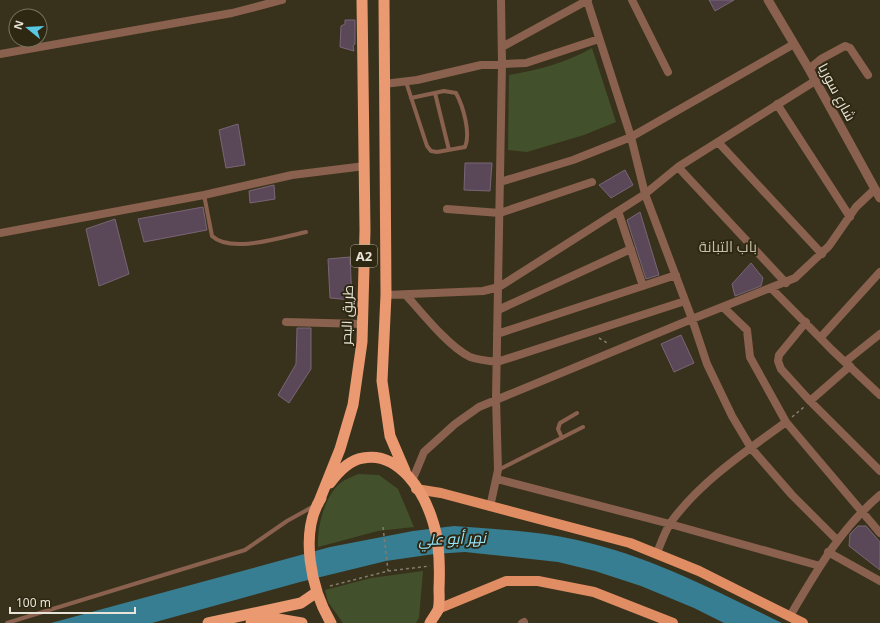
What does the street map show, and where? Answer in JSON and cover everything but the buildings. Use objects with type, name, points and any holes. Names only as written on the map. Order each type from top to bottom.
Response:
[{"type":"highway","name":"طريق البحر","points":[[318,504],[340,449],[353,405],[362,342],[365,166],[362,0]]},
{"type":"highway","name":"A2","points":[[384,0],[386,296],[382,381],[390,436],[405,471],[426,503],[434,523],[440,565],[438,609],[430,623]]},
{"type":"highway","name":"A2","points":[[331,623],[317,592],[309,544],[311,523],[318,504],[336,474],[356,459],[374,456],[386,459],[405,471]]},
{"type":"highway","points":[[208,623],[301,603],[317,592]]},
{"type":"highway","points":[[251,623],[278,619],[302,623]]},
{"type":"main road","points":[[414,485],[490,507],[630,542],[699,571],[803,623]]},
{"type":"main road","points":[[438,609],[506,581],[538,581],[594,592],[673,623]]},
{"type":"street","points":[[0,54],[232,13],[282,0]]},
{"type":"street","points":[[490,507],[498,470],[496,398],[502,64],[501,0]]},
{"type":"street","points":[[502,47],[587,0],[631,137],[646,194],[692,318],[707,364],[732,416],[751,448],[792,495],[837,540]]},
{"type":"street","points":[[632,0],[668,72]]},
{"type":"street","name":"شارع سوريا","points":[[768,0],[809,69],[874,190],[880,198]]},
{"type":"street","points":[[384,84],[406,82],[481,65],[519,64],[534,61],[600,38]]},
{"type":"street","points":[[500,182],[573,160],[631,137],[794,44]]},
{"type":"street","points":[[809,69],[821,59],[845,46],[850,48],[868,75]]},
{"type":"street","points":[[386,296],[488,290],[499,287],[646,194],[678,167],[815,81]]},
{"type":"street","points":[[777,104],[850,217]]},
{"type":"street","points":[[718,142],[822,254]]},
{"type":"street","points":[[0,233],[204,195],[292,175],[365,166]]},
{"type":"street","points":[[678,167],[786,283]]},
{"type":"street","points":[[447,209],[500,213],[592,182]]},
{"type":"street","points":[[414,485],[421,457],[430,446],[479,407],[496,398],[692,318],[786,283],[802,273],[822,254],[850,217],[874,190]]},
{"type":"street","points":[[618,211],[643,286]]},
{"type":"street","points":[[498,310],[631,249]]},
{"type":"street","points":[[821,337],[880,272]]},
{"type":"street","points":[[497,334],[676,275]]},
{"type":"street","points":[[772,288],[847,364],[880,395]]},
{"type":"street","points":[[406,296],[452,344],[463,353],[476,359],[497,362],[685,301]]},
{"type":"street","points":[[723,307],[747,330],[750,356],[759,376],[786,422],[880,533]]},
{"type":"street","points":[[286,322],[363,324]]},
{"type":"street","points":[[806,322],[779,355],[778,361],[781,369],[810,402],[880,471]]},
{"type":"street","points":[[810,402],[847,364],[880,334]]},
{"type":"street","points":[[657,553],[670,524],[688,501],[713,478],[786,422]]},
{"type":"street","points":[[497,479],[670,524],[820,566]]},
{"type":"street","points":[[790,616],[828,552],[862,510],[880,495]]},
{"type":"street","points":[[828,552],[880,581]]},
{"type":"lane","points":[[406,82],[411,98],[427,146],[431,151],[464,147],[467,141],[467,134],[456,93],[444,91],[411,98]]},
{"type":"lane","points":[[435,93],[449,150]]},
{"type":"lane","points":[[204,195],[212,236],[230,244],[243,244],[306,232]]},
{"type":"lane","points":[[562,438],[558,425],[577,413]]},
{"type":"lane","points":[[498,470],[583,427]]},
{"type":"lane","points":[[7,623],[245,550],[286,521],[318,504]]},
{"type":"path","points":[[585,333],[603,339],[618,349]]},
{"type":"path","points":[[786,422],[810,402]]},
{"type":"path","points":[[383,527],[388,571]]},
{"type":"path","points":[[330,586],[388,571],[440,565]]},
{"type":"green space","points":[[592,48],[616,122],[584,135],[527,152],[508,150],[509,75],[552,65],[572,58]]},
{"type":"green space","points":[[358,474],[379,475],[398,489],[414,527],[378,531],[318,547],[320,522],[325,505],[333,491],[340,483]]},
{"type":"green space","points":[[423,571],[419,618],[416,623],[343,623],[328,602],[325,590],[371,578]]},
{"type":"water","name":"نهر أبو علي","points":[[454,526],[547,534],[604,547],[657,565],[782,623],[724,623],[694,608],[641,586],[595,571],[558,562],[465,552],[434,554],[386,561],[300,582],[152,623],[51,623],[330,547],[413,531]]},
{"type":"district","name":"باب التبانة","points":[[728,247]]}]
